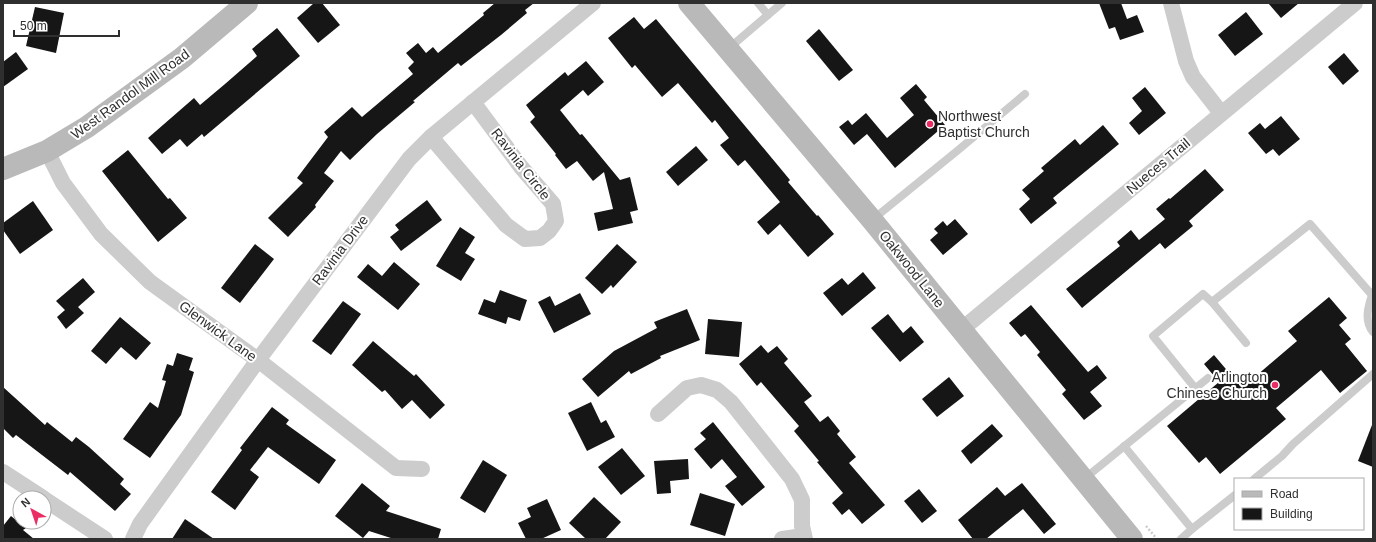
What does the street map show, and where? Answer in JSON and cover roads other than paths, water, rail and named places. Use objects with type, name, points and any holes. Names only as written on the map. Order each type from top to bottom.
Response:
[{"type":"street","name":"West Randol Mill Road","points":[[3,169],[39,154],[87,127],[182,58],[247,3]]},
{"type":"street","name":"Ravinia Drive","points":[[134,539],[140,524],[258,360],[409,159],[431,137],[593,3]]},
{"type":"street","name":"Oakwood Lane","points":[[689,3],[872,220],[1132,539]]},
{"type":"street","points":[[1171,3],[1186,61],[1193,76],[1221,113]]},
{"type":"street","name":"Nueces Trail","points":[[961,330],[1355,3]]},
{"type":"street","name":"Ravinia Circle","points":[[431,137],[506,225],[525,239],[540,238],[549,231],[556,221],[553,204],[521,167],[473,102]]},
{"type":"street","points":[[3,152],[39,154]]},
{"type":"street","name":"Glenwick Lane","points":[[39,154],[63,183],[101,234],[150,282],[258,360],[396,468],[422,469]]},
{"type":"street","points":[[658,414],[687,388],[701,385],[717,390],[731,402],[792,479],[802,500],[802,526],[805,537],[782,539]]},
{"type":"street","points":[[3,472],[31,490]]},
{"type":"street","points":[[52,504],[105,539]]},
{"type":"lane","points":[[758,3],[768,15]]},
{"type":"lane","points":[[728,49],[782,3]]},
{"type":"lane","points":[[872,220],[958,151],[1025,94]]},
{"type":"lane","points":[[1212,302],[1310,224],[1372,295],[1367,310],[1368,326],[1373,332]]},
{"type":"lane","points":[[1195,388],[1153,336],[1203,294],[1212,302],[1246,344]]},
{"type":"lane","points":[[1255,478],[1282,456],[1293,444],[1373,374]]},
{"type":"lane","points":[[1084,480],[1208,378]]},
{"type":"lane","points":[[1124,446],[1192,529]]},
{"type":"lane","points":[[1181,539],[1234,496]]},
{"type":"place","name":"Northwest Baptist Church","points":[[930,124]]},
{"type":"place","name":"Arlington Chinese Church","points":[[1275,385]]}]
